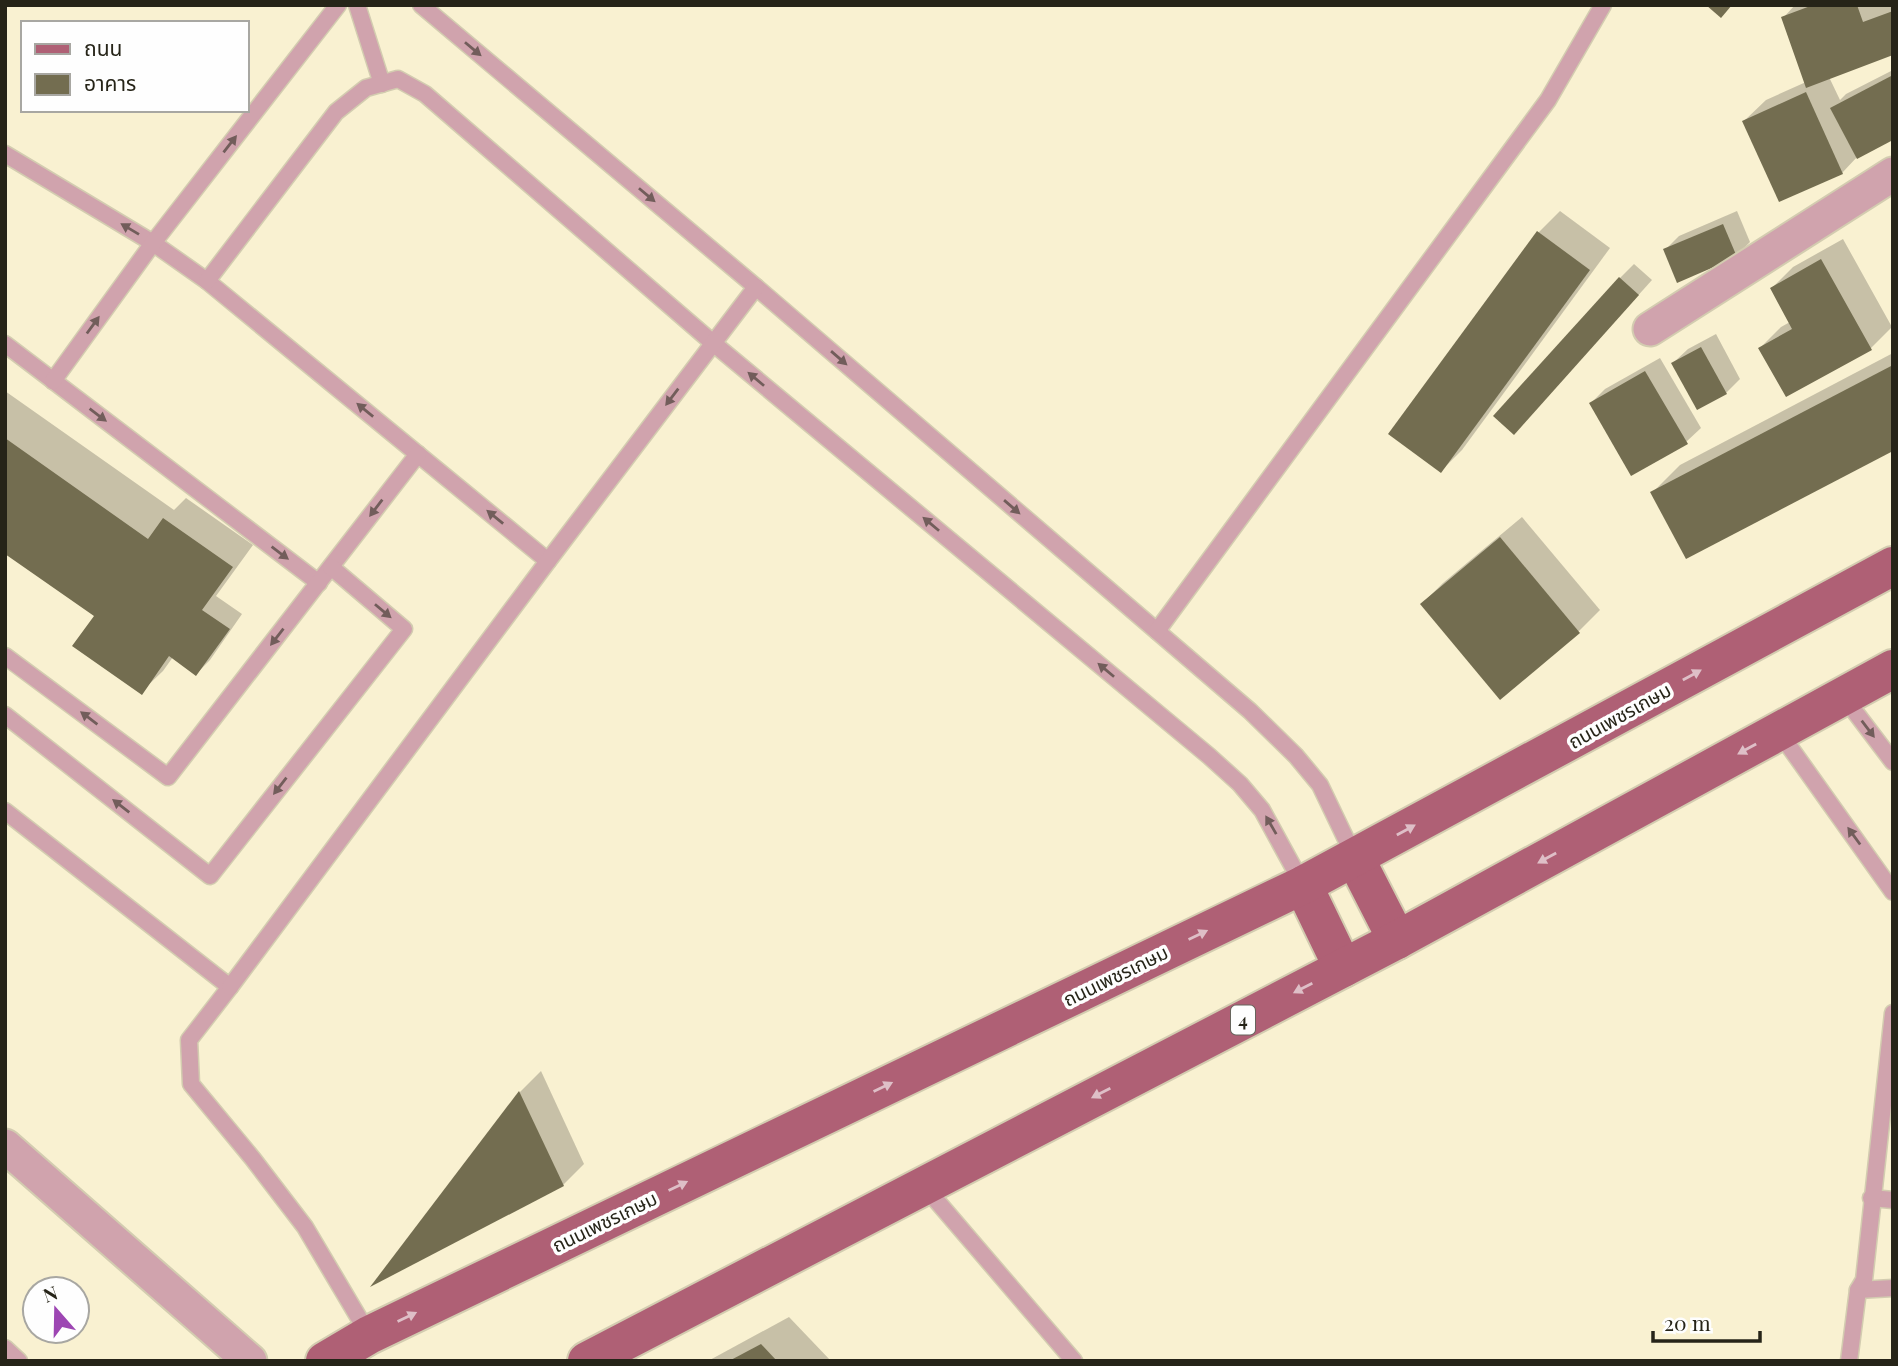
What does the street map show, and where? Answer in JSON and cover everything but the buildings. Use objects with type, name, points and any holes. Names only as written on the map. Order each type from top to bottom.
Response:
[{"type":"main road","name":"ถนนเพชรเกษม","points":[[325,1361],[369,1335],[1303,885],[1893,566]]},
{"type":"main road","name":"4","points":[[587,1361],[1397,940],[1893,670]]},
{"type":"main road","points":[[1355,858],[1397,940]]},
{"type":"main road","points":[[1303,885],[1343,968]]},
{"type":"street","points":[[1650,329],[1893,174]]},
{"type":"street","points":[[5,1146],[250,1361]]},
{"type":"lane","points":[[52,381],[153,243],[338,5]]},
{"type":"lane","points":[[357,5],[382,84]]},
{"type":"lane","points":[[421,5],[756,287],[1250,711],[1296,755],[1320,785],[1355,858]]},
{"type":"lane","points":[[1157,631],[1548,100],[1603,5]]},
{"type":"lane","points":[[207,281],[336,112],[366,88],[398,79],[425,94],[713,343],[1219,766],[1262,810],[1303,885]]},
{"type":"lane","points":[[5,153],[153,243],[207,281],[548,561]]},
{"type":"lane","points":[[369,1335],[350,1308],[305,1227],[191,1084],[190,1040],[756,287]]},
{"type":"lane","points":[[5,344],[319,583]]},
{"type":"lane","points":[[5,656],[169,777],[418,454]]},
{"type":"lane","points":[[5,715],[209,876],[404,629],[331,567]]},
{"type":"lane","points":[[1843,696],[1893,762]]},
{"type":"lane","points":[[1779,732],[1893,892]]},
{"type":"lane","points":[[5,811],[230,987]]},
{"type":"lane","points":[[1849,1361],[1858,1290],[1864,1280],[1893,1013]]},
{"type":"lane","points":[[924,1186],[1074,1361]]},
{"type":"lane","points":[[1871,1198],[1893,1200]]},
{"type":"lane","points":[[1858,1290],[1893,1287]]},
{"type":"lane","points":[[5,1348],[19,1361]]}]
